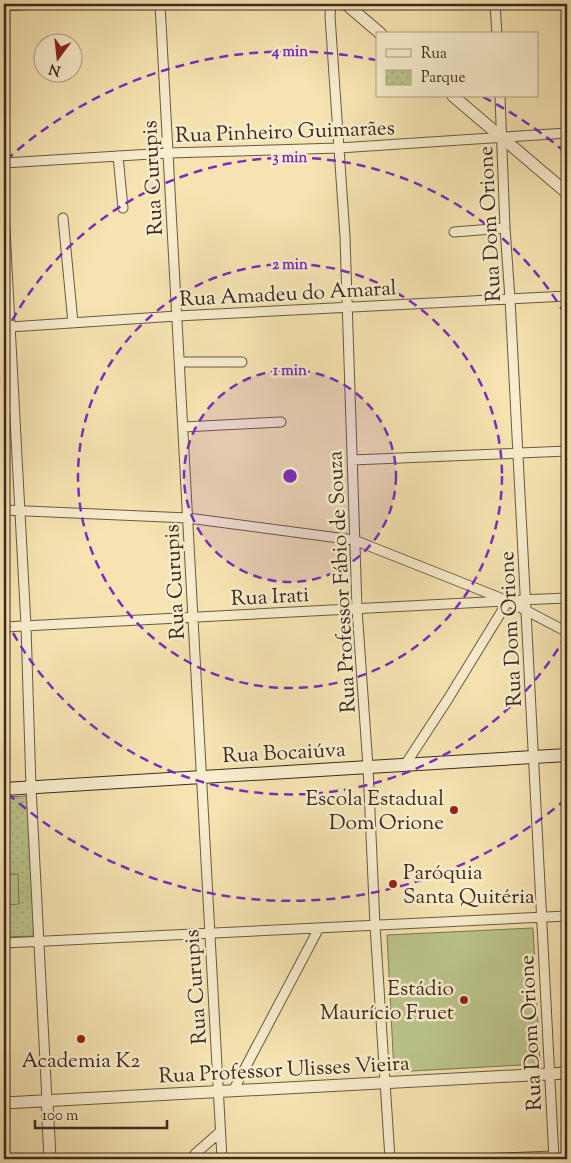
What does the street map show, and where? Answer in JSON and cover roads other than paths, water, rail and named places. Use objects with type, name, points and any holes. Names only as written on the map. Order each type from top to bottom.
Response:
[{"type":"main road","name":"Rua Bocaiúva","points":[[4,788],[567,755]]},
{"type":"street","points":[[4,6],[37,4]]},
{"type":"street","name":"Rua Curupis","points":[[160,4],[202,777],[208,932],[222,1159]]},
{"type":"street","name":"Rua Professor Fábio de Souza","points":[[331,4],[330,16],[347,308],[357,609],[368,767],[375,926],[390,1159]]},
{"type":"street","points":[[346,4],[379,32]]},
{"type":"street","points":[[495,4],[497,32]]},
{"type":"street","points":[[455,98],[567,193]]},
{"type":"street","name":"Rua Dom Orione","points":[[500,98],[505,228],[554,1158]]},
{"type":"street","name":"Rua Pinheiro Guimarães","points":[[4,163],[168,153],[339,148],[567,133]]},
{"type":"street","points":[[118,156],[122,208]]},
{"type":"street","points":[[4,211],[26,626],[31,787],[50,1159]]},
{"type":"street","points":[[63,218],[73,323]]},
{"type":"street","points":[[454,232],[505,228]]},
{"type":"street","name":"Rua Amadeu do Amaral","points":[[10,327],[177,316],[567,296]]},
{"type":"street","points":[[180,362],[242,362]]},
{"type":"street","points":[[183,427],[281,422]]},
{"type":"street","points":[[352,460],[567,451]]},
{"type":"street","points":[[4,510],[188,518],[354,540],[508,601],[567,632]]},
{"type":"street","name":"Rua Irati","points":[[4,628],[567,598]]},
{"type":"street","points":[[405,764],[448,699],[508,601]]},
{"type":"street","points":[[4,943],[567,916]]},
{"type":"street","points":[[233,1090],[319,928]]},
{"type":"street","name":"Rua Professor Ulisses Vieira","points":[[4,1103],[567,1073]]},
{"type":"street","points":[[192,1159],[195,1154],[220,1132]]},
{"type":"street","points":[[475,1159],[554,1158]]},
{"type":"place","name":"Escola Estadual Dom Orione","points":[[454,810]]},
{"type":"place","name":"Paróquia Santa Quitéria","points":[[393,884]]},
{"type":"place","name":"Estádio Maurício Fruet","points":[[464,1000]]},
{"type":"place","name":"Academia K2","points":[[81,1039]]}]
